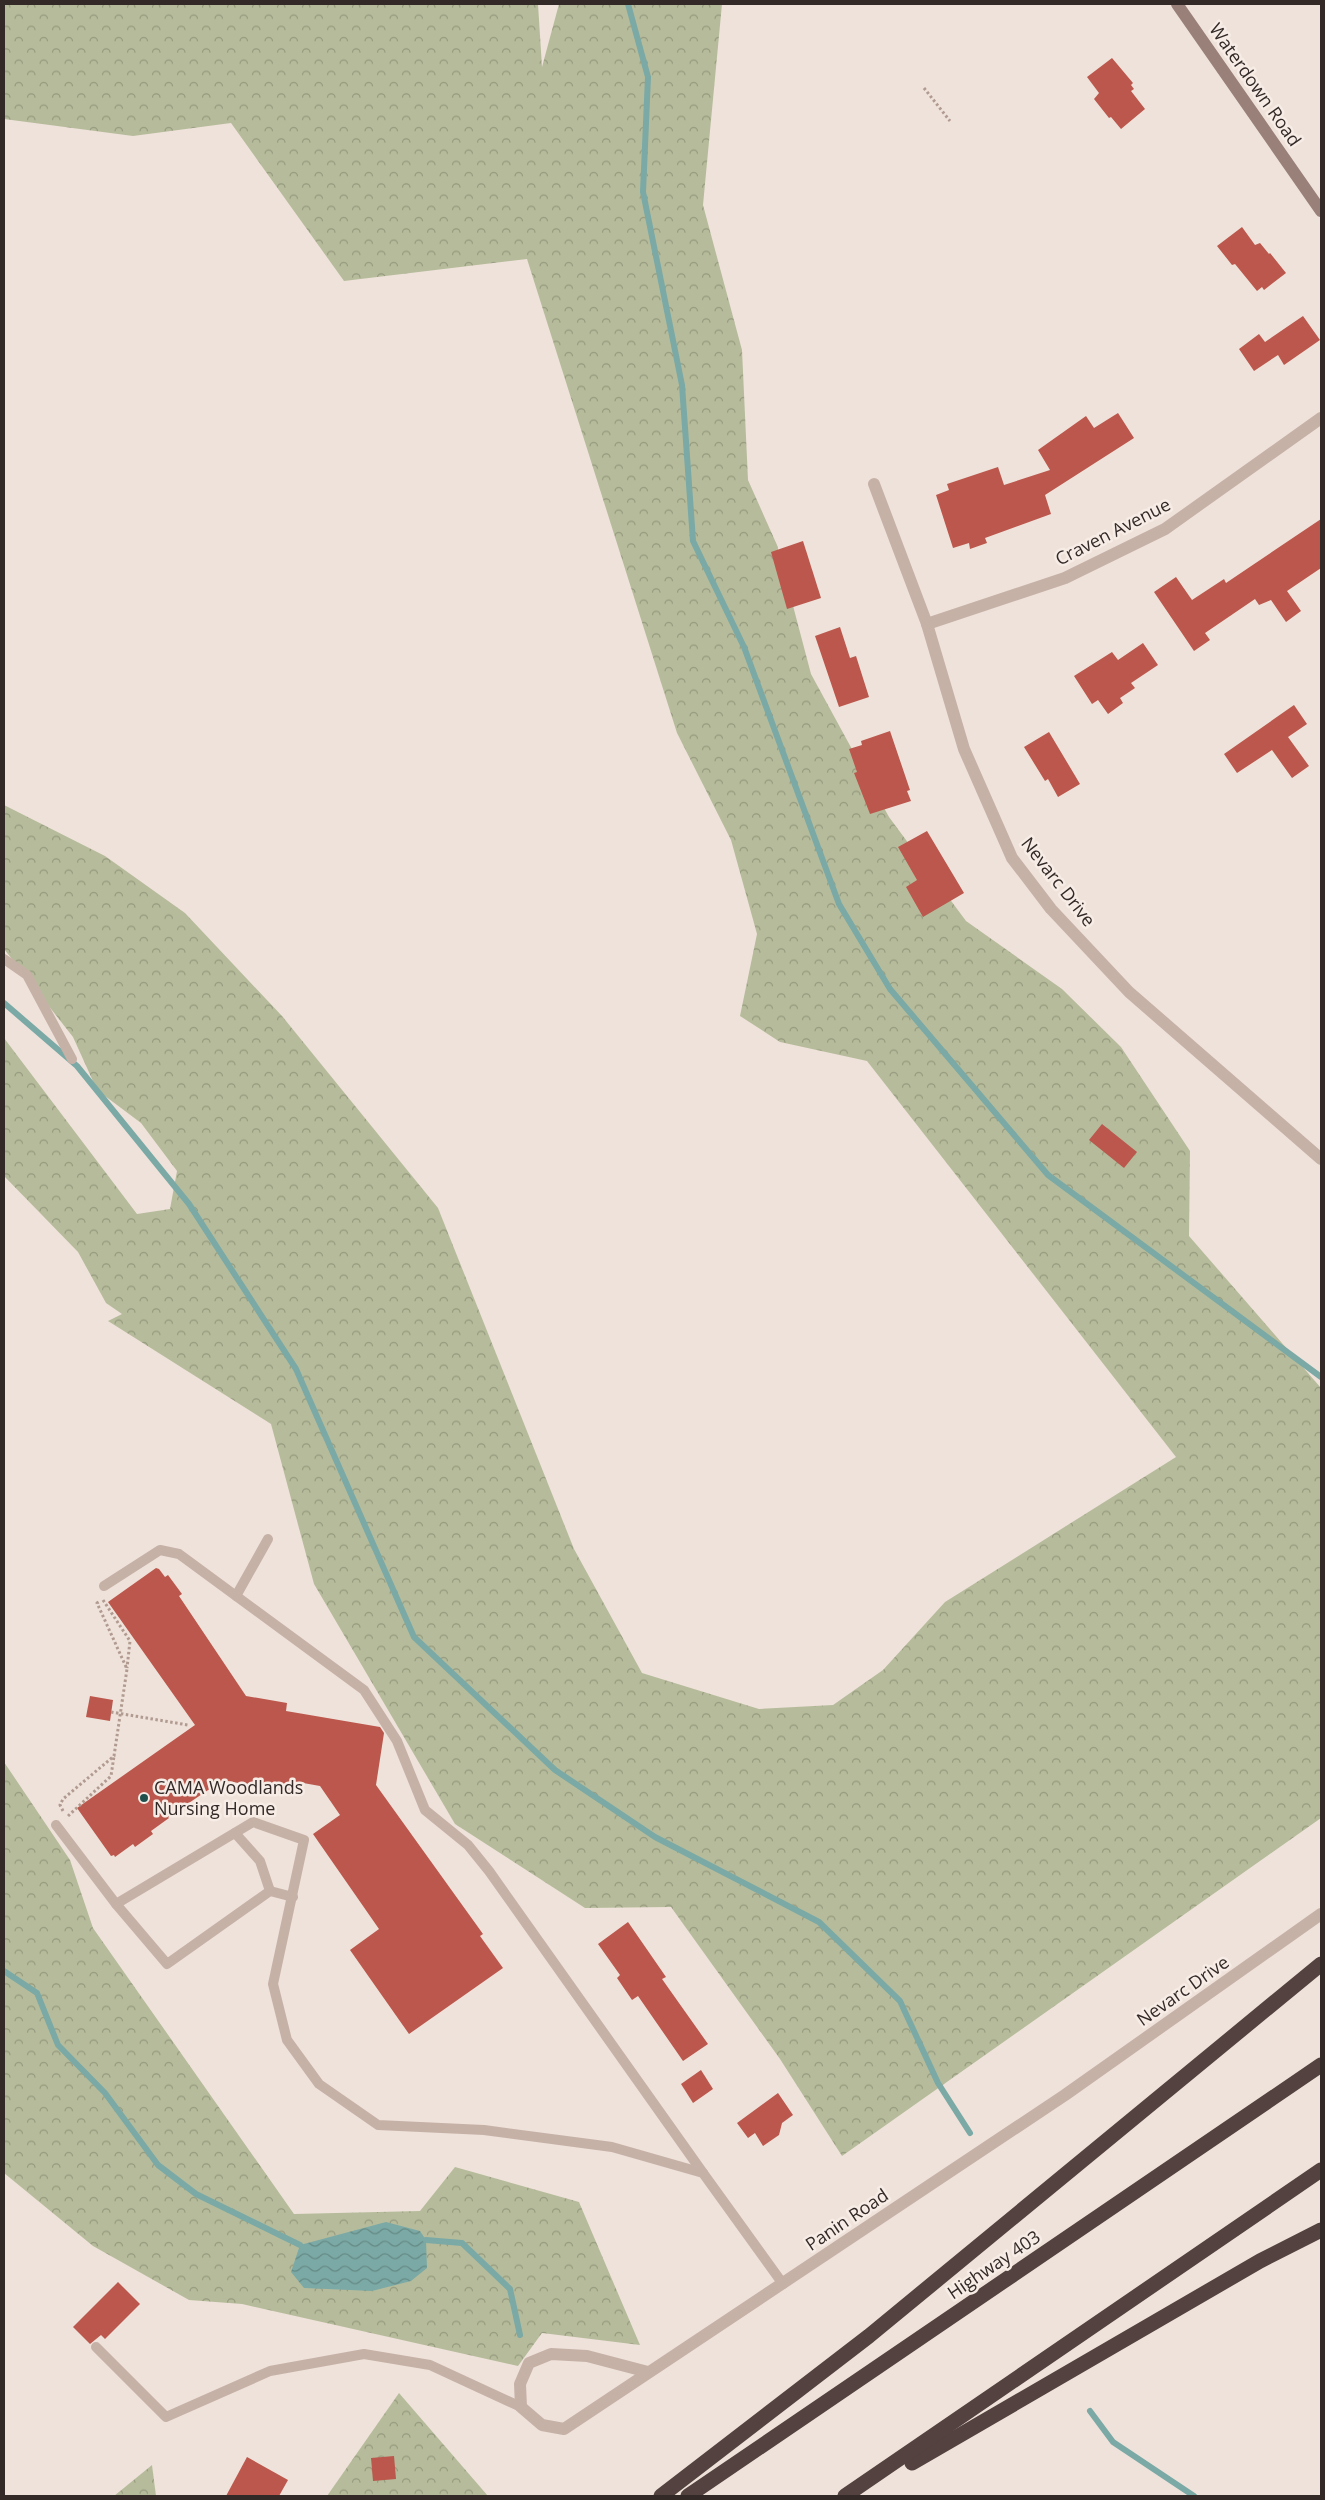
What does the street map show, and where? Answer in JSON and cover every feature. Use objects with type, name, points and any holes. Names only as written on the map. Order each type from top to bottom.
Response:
[{"type":"highway","points":[[661,2496],[869,2336],[1321,1964]]},
{"type":"highway","name":"Highway 403","points":[[688,2496],[1321,2065]]},
{"type":"highway","points":[[846,2496],[1321,2170]]},
{"type":"highway","points":[[854,2496],[1243,2271],[1321,2230]]},
{"type":"main road","name":"Waterdown Road","points":[[1177,4],[1321,211]]},
{"type":"street","name":"Craven Avenue","points":[[927,624],[1065,578],[1165,529],[1321,418]]},
{"type":"street","name":"Nevarc Drive","points":[[874,484],[927,624],[964,749],[1012,858],[1052,909],[1129,992],[1321,1159]]},
{"type":"street","name":"Nevarc Drive","points":[[1065,2095],[1321,1914]]},
{"type":"street","name":"Panin Road","points":[[521,2407],[542,2424],[564,2429],[1065,2095]]},
{"type":"street","points":[[521,2407],[520,2384],[529,2363],[551,2354],[587,2356],[648,2372]]},
{"type":"lane","points":[[4,959],[26,975],[72,1059]]},
{"type":"lane","points":[[236,1596],[268,1539]]},
{"type":"lane","points":[[104,1586],[160,1550],[179,1554],[364,1690],[398,1741],[425,1810],[468,1845],[489,1871],[783,2284]]},
{"type":"lane","points":[[116,1904],[253,1822],[304,1840],[273,1984],[287,2040],[319,2084],[378,2125],[484,2130],[612,2147],[703,2173]]},
{"type":"lane","points":[[56,1825],[116,1904],[167,1964],[270,1891],[293,1897]]},
{"type":"lane","points":[[235,1833],[260,1862],[270,1891]]},
{"type":"lane","points":[[96,2347],[166,2417],[270,2371],[364,2354],[430,2365],[521,2407]]},
{"type":"path","points":[[924,88],[950,121]]},
{"type":"path","points":[[56,1825],[112,1776],[127,1669],[130,1641],[102,1598],[97,1603],[127,1669]]},
{"type":"path","points":[[111,1712],[188,1725]]},
{"type":"path","points":[[66,1818],[60,1805],[63,1799],[114,1756]]},
{"type":"green space","points":[[4,4],[538,4],[542,67],[559,4],[722,4],[703,205],[742,350],[748,480],[777,545],[811,674],[889,817],[966,921],[1062,989],[1121,1047],[1190,1151],[1189,1236],[1321,1388],[1321,1818],[842,2156],[780,2059],[671,1907],[585,1908],[455,1824],[314,1584],[271,1424],[108,1321],[122,1314],[106,1303],[78,1252],[4,1176],[4,1038],[137,1214],[170,1209],[177,1171],[141,1123],[97,1090],[73,1037],[4,949],[4,805],[105,856],[185,913],[282,1016],[438,1208],[574,1549],[642,1673],[759,1709],[833,1705],[883,1670],[945,1602],[1176,1457],[867,1061],[780,1042],[740,1016],[757,934],[731,840],[677,733],[527,259],[344,281],[231,123],[133,136],[4,119]]},
{"type":"green space","points":[[4,1762],[70,1860],[93,1928],[294,2214],[420,2211],[455,2167],[579,2202],[640,2345],[542,2333],[518,2366],[242,2304],[189,2300],[93,2246],[4,2173]]},
{"type":"green space","points":[[399,2393],[488,2496],[327,2496]]},
{"type":"green space","points":[[152,2465],[156,2496],[114,2496]]},
{"type":"water","points":[[386,2222],[420,2231],[426,2240],[427,2268],[411,2281],[372,2291],[304,2288],[291,2272],[300,2245]]},
{"type":"building","points":[[1112,58],[1133,83],[1131,85],[1134,89],[1131,91],[1145,109],[1121,129],[1111,117],[1109,118],[1094,99],[1099,93],[1087,77]]},
{"type":"building","points":[[1242,227],[1255,245],[1260,243],[1286,273],[1264,290],[1262,287],[1257,291],[1217,246]]},
{"type":"building","points":[[1303,316],[1320,340],[1284,365],[1278,355],[1254,371],[1239,349],[1259,334],[1265,342]]},
{"type":"building","points":[[1118,413],[1134,438],[1045,495],[1051,514],[985,538],[987,543],[970,549],[969,543],[953,548],[936,495],[949,490],[947,484],[998,467],[1004,485],[1050,470],[1038,450],[1086,416],[1094,428]]},
{"type":"building","points":[[1321,519],[1321,568],[1287,591],[1301,611],[1286,622],[1271,600],[1259,605],[1255,599],[1205,633],[1210,640],[1194,651],[1154,592],[1176,577],[1192,600],[1224,579],[1226,583]]},
{"type":"building","points":[[803,541],[821,598],[787,609],[771,552]]},
{"type":"building","points":[[840,627],[850,658],[856,656],[869,697],[839,707],[815,636]]},
{"type":"building","points":[[1143,643],[1158,665],[1131,683],[1135,688],[1120,698],[1123,703],[1108,714],[1098,700],[1092,704],[1074,676],[1112,652],[1118,660]]},
{"type":"building","points":[[1294,705],[1307,724],[1288,737],[1309,766],[1292,778],[1272,750],[1237,773],[1224,754]]},
{"type":"building","points":[[890,731],[910,790],[907,791],[911,801],[870,814],[854,773],[857,772],[849,749],[862,745],[861,741]]},
{"type":"building","points":[[1049,732],[1080,784],[1058,797],[1048,779],[1045,781],[1024,747]]},
{"type":"building","points":[[927,831],[964,893],[923,917],[906,887],[917,880],[898,847]]},
{"type":"building","points":[[1102,1124],[1137,1152],[1124,1168],[1089,1140]]},
{"type":"building","name":"CAMA Woodlands Nursing Home","points":[[156,1568],[165,1577],[168,1575],[182,1594],[179,1596],[246,1696],[287,1703],[286,1711],[380,1727],[384,1733],[376,1785],[483,1934],[480,1936],[503,1968],[409,2034],[350,1950],[379,1929],[313,1834],[340,1815],[320,1786],[292,1781],[290,1793],[223,1780],[168,1817],[151,1831],[153,1834],[135,1847],[133,1844],[115,1857],[114,1855],[111,1856],[77,1808],[195,1725],[108,1602]]},
{"type":"building","points":[[90,1696],[113,1700],[110,1721],[86,1717]]},
{"type":"building","points":[[628,1922],[666,1977],[662,1979],[708,2044],[683,2061],[638,1996],[632,2000],[617,1978],[620,1975],[598,1944]]},
{"type":"building","points":[[701,2070],[713,2089],[693,2103],[681,2084]]},
{"type":"building","points":[[778,2093],[793,2115],[782,2123],[779,2135],[763,2146],[755,2133],[748,2138],[737,2123]]},
{"type":"building","points":[[118,2282],[140,2304],[105,2339],[101,2335],[90,2344],[73,2327]]},
{"type":"building","points":[[394,2456],[396,2479],[373,2481],[371,2458]]},
{"type":"building","points":[[247,2457],[288,2480],[279,2496],[226,2496]]},
{"type":"waterway","points":[[628,4],[648,77],[643,192],[682,385],[693,541],[744,647],[839,904],[890,989],[1048,1175],[1321,1377]]},
{"type":"waterway","points":[[4,1003],[77,1066],[189,1204],[296,1369],[414,1637],[555,1770],[655,1837],[819,1922],[900,2001],[938,2083],[970,2133]]},
{"type":"waterway","points":[[4,1971],[37,1993],[58,2045],[105,2093],[158,2165],[196,2194],[300,2245]]},
{"type":"waterway","points":[[426,2240],[462,2243],[510,2289],[520,2335]]},
{"type":"waterway","points":[[1090,2411],[1113,2442],[1194,2496]]},
{"type":"place","name":"CAMA Woodlands Nursing Home","points":[[144,1798]]}]
